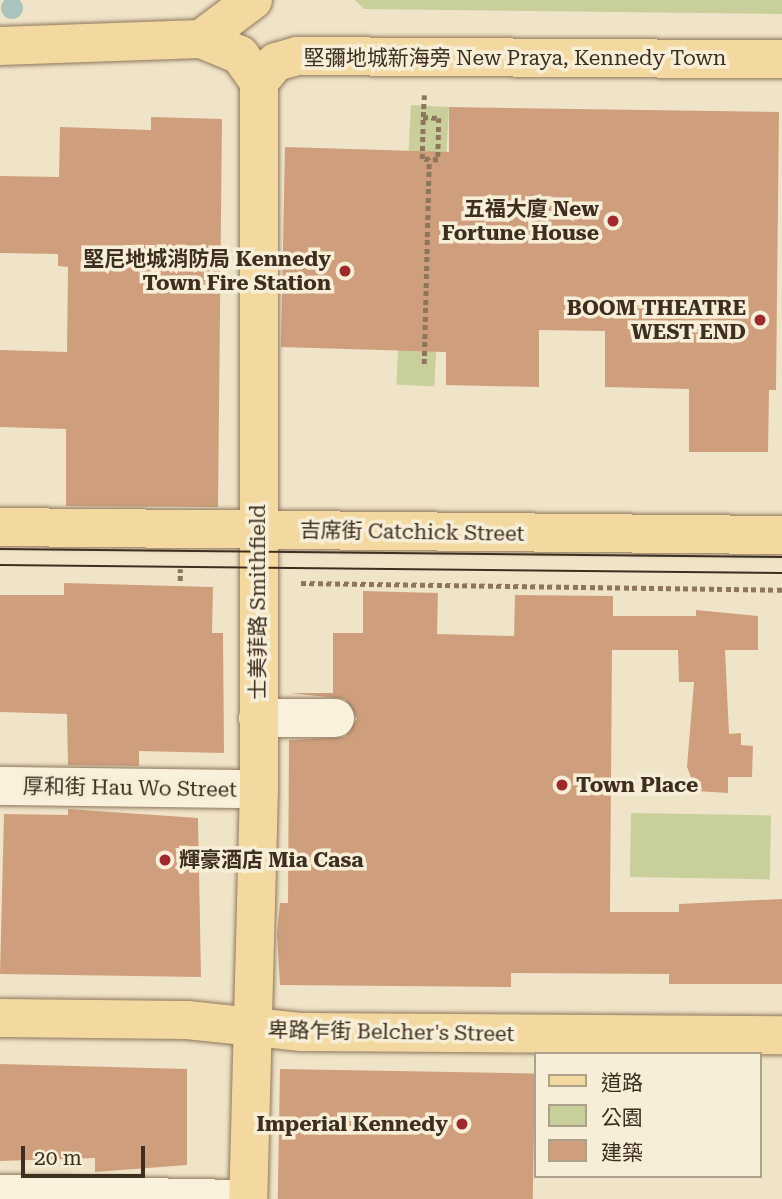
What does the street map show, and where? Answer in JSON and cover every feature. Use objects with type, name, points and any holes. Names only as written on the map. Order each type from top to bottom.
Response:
[{"type":"main road","points":[[201,39],[253,0]]},
{"type":"main road","points":[[0,46],[201,39],[240,55],[259,82]]},
{"type":"main road","name":"堅彌地城新海旁 New Praya, Kennedy Town","points":[[259,82],[276,62],[297,56],[782,59]]},
{"type":"main road","name":"士美菲路 Smithfield","points":[[248,1199],[250,1030],[259,789],[259,82]]},
{"type":"main road","name":"吉席街 Catchick Street","points":[[0,527],[782,535]]},
{"type":"main road","name":"卑路乍街 Belcher's Street","points":[[0,1018],[187,1020],[250,1030],[782,1035]]},
{"type":"street","points":[[258,718],[335,718]]},
{"type":"street","name":"厚和街 Hau Wo Street","points":[[0,786],[259,789]]},
{"type":"street","points":[[0,1194],[248,1199]]},
{"type":"path","points":[[423,117],[439,118],[439,160],[422,159],[423,117],[424,91]]},
{"type":"path","points":[[424,364],[429,159]]},
{"type":"path","points":[[287,583],[782,590]]},
{"type":"green space","points":[[355,0],[782,0],[782,14],[364,9]]},
{"type":"green space","points":[[411,105],[449,107],[434,387],[396,385]]},
{"type":"green space","points":[[631,813],[771,815],[770,879],[630,877]]},
{"type":"water","points":[[18,-1],[22,4],[20,16],[12,19],[4,16],[1,8],[4,0]]},
{"type":"building","name":"五福大廈 New Fortune House","points":[[449,107],[779,112],[776,390],[769,390],[768,452],[689,452],[689,389],[605,387],[605,331],[539,330],[539,387],[446,385],[446,352],[281,347],[285,147],[449,152]]},
{"type":"building","points":[[151,117],[222,119],[218,507],[66,506],[66,429],[0,427],[0,350],[67,352],[68,267],[58,266],[58,254],[0,253],[0,176],[59,177],[60,127],[151,130]]},
{"type":"building","points":[[64,583],[213,587],[212,633],[223,633],[224,753],[139,751],[139,766],[68,765],[67,714],[0,712],[0,595],[64,595]]},
{"type":"building","points":[[363,591],[438,593],[437,634],[514,636],[515,595],[613,596],[613,616],[696,616],[696,610],[758,616],[758,650],[725,650],[729,734],[741,733],[741,745],[753,746],[752,777],[728,777],[728,793],[696,791],[687,767],[694,682],[679,682],[678,650],[612,650],[610,912],[679,912],[679,904],[782,899],[782,984],[669,984],[669,974],[511,973],[511,987],[280,985],[277,935],[280,903],[288,903],[289,740],[345,737],[357,719],[345,699],[290,693],[333,693],[333,633],[363,633]]},
{"type":"building","points":[[68,809],[198,818],[201,977],[0,974],[4,814],[68,815]]},
{"type":"building","points":[[0,1064],[187,1069],[187,1165],[95,1172],[95,1158],[0,1161]]},
{"type":"building","points":[[280,1069],[534,1073],[533,1199],[278,1199]]},
{"type":"tram line","points":[[0,549],[782,557]]},
{"type":"tram line","points":[[0,565],[782,573]]},
{"type":"place","name":"五福大廈 New Fortune House","points":[[613,221]]},
{"type":"place","name":"堅尼地城消防局 Kennedy Town Fire Station","points":[[345,271]]},
{"type":"place","name":"BOOM THEATRE WEST END","points":[[760,320]]},
{"type":"place","name":"Town Place","points":[[562,785]]},
{"type":"place","name":"輝豪酒店 Mia Casa","points":[[165,860]]},
{"type":"place","name":"Imperial Kennedy","points":[[462,1124]]}]
